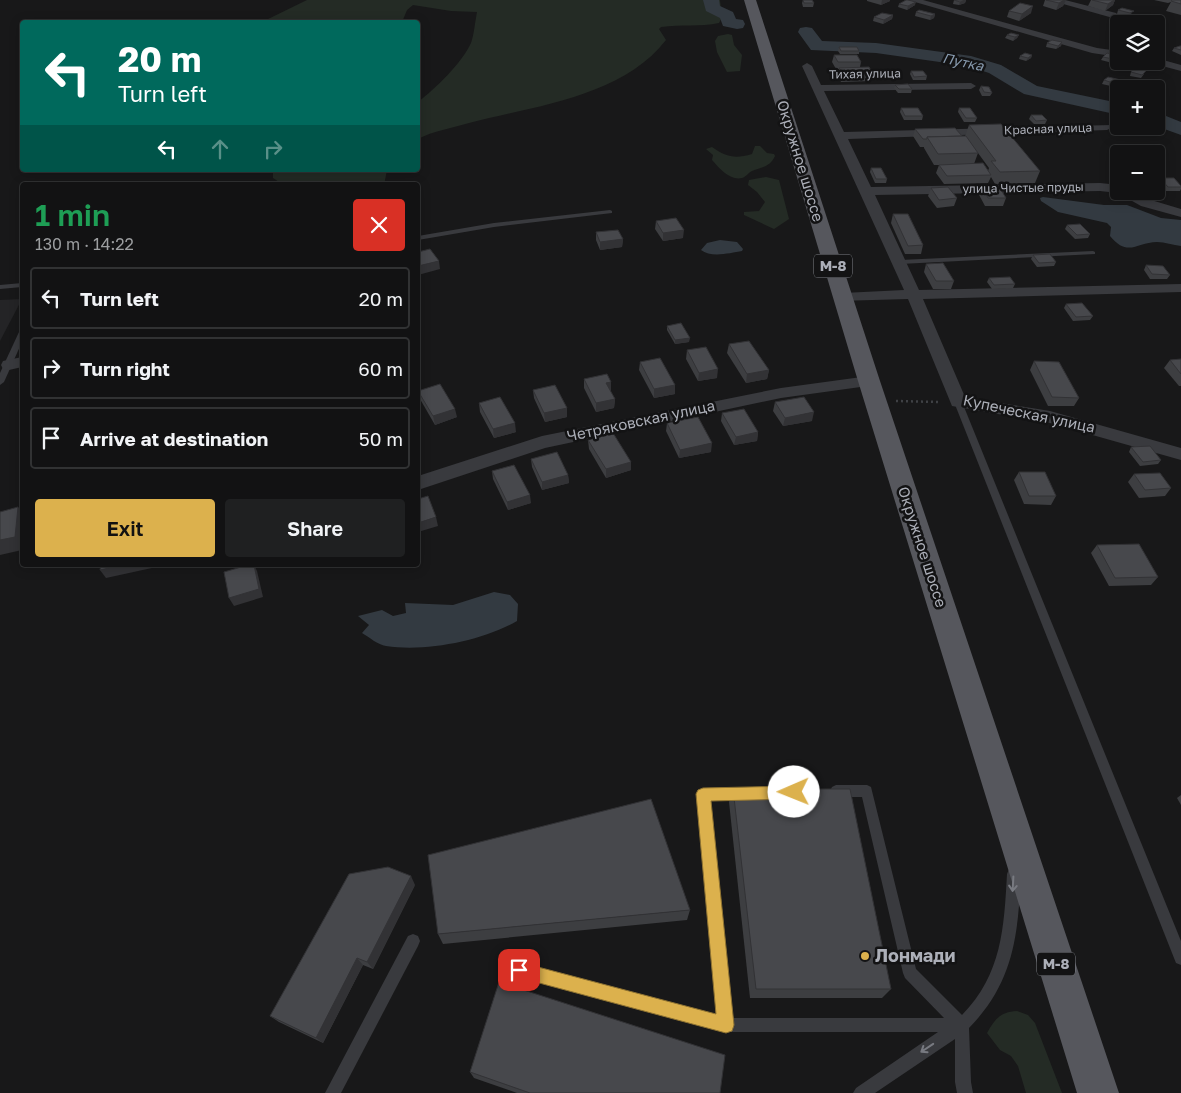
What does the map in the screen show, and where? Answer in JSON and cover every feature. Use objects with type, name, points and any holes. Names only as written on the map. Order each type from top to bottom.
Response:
[{"type":"main road","name":"Окружное шоссе","points":[[750,0],[869,381],[1098,1093]]},
{"type":"street","points":[[913,0],[1110,52]]},
{"type":"street","points":[[1054,0],[1113,15]]},
{"type":"street","points":[[1165,63],[1180,67]]},
{"type":"street","name":"Купеческая улица","points":[[807,66],[900,262],[958,402],[1050,416],[1181,454]]},
{"type":"street","name":"Тихая улица","points":[[819,88],[971,86]]},
{"type":"street","name":"Красная улица","points":[[839,136],[1107,127]]},
{"type":"street","name":"улица Чистые пруды","points":[[867,191],[1100,187],[1110,189]]},
{"type":"street","points":[[1140,200],[1181,213]]},
{"type":"street","points":[[843,298],[914,294],[1181,288]]},
{"type":"street","name":"Четряковская улица","points":[[420,482],[542,442],[781,393],[869,381]]},
{"type":"lane","points":[[420,238],[494,225],[610,212]]},
{"type":"lane","points":[[900,262],[1093,253]]},
{"type":"lane","points":[[0,287],[20,285]]},
{"type":"lane","points":[[0,382],[16,364],[20,344]]},
{"type":"lane","points":[[958,402],[1181,958]]},
{"type":"lane","points":[[819,792],[867,791],[910,973],[962,1025],[963,1082],[965,1093]]},
{"type":"lane","points":[[726,1025],[703,794],[761,793]]},
{"type":"lane","points":[[861,1093],[962,1025],[977,1012],[987,998],[1006,953],[1010,933],[1016,835]]},
{"type":"lane","points":[[333,1093],[413,941]]},
{"type":"lane","points":[[519,970],[726,1025],[962,1025]]},
{"type":"path","points":[[890,401],[958,402]]},
{"type":"shaded area","points":[[307,0],[720,0],[722,17],[719,23],[661,27],[659,29],[666,40],[648,59],[626,75],[601,87],[548,104],[469,123],[420,138],[420,100],[448,75],[467,51],[472,40],[477,12],[451,11],[413,5],[407,10],[403,20],[266,20]]},
{"type":"shaded area","points":[[732,35],[734,45],[742,55],[740,71],[727,72],[717,52],[715,41],[718,36]]},
{"type":"shaded area","points":[[755,146],[760,146],[767,153],[774,154],[773,160],[768,165],[738,178],[733,178],[721,170],[712,160],[713,155],[706,149],[712,147],[726,155],[736,157],[752,154]]},
{"type":"shaded area","points":[[273,172],[387,172],[385,182],[279,182],[273,178]]},
{"type":"shaded area","points":[[766,177],[779,180],[789,219],[774,229],[744,215],[744,212],[759,211],[765,202],[748,185],[749,180]]},
{"type":"shaded area","points":[[1040,198],[1104,205],[1127,205],[1161,218],[1181,220],[1181,246],[1157,242],[1128,248],[1122,246],[1116,243],[1110,236],[1111,227],[1107,223],[1058,212],[1041,201]]},
{"type":"shaded area","points":[[720,240],[737,242],[743,249],[742,251],[721,254],[710,254],[701,250],[707,243]]},
{"type":"shaded area","points":[[20,299],[20,303],[0,341],[0,300]]},
{"type":"shaded area","points":[[494,592],[510,595],[518,604],[517,621],[471,639],[436,646],[402,647],[377,643],[362,633],[369,625],[358,616],[382,610],[393,616],[406,613],[405,603],[453,605]]},
{"type":"shaded area","points":[[1017,1011],[1028,1015],[1035,1023],[1062,1093],[1026,1093],[1018,1066],[1011,1056],[1000,1050],[987,1033],[999,1017],[1006,1013]]},
{"type":"building","points":[[803,0],[812,0],[814,3],[804,3]]},
{"type":"building","points":[[906,0],[916,2],[908,6],[899,4]]},
{"type":"building","points":[[1046,0],[1064,0],[1059,3]]},
{"type":"building","points":[[1092,0],[1114,0],[1108,4]]},
{"type":"building","points":[[1181,0],[1181,4],[1171,1]]},
{"type":"building","points":[[1020,3],[1033,6],[1022,14],[1009,11]]},
{"type":"building","points":[[1122,8],[1134,11],[1130,13],[1118,10]]},
{"type":"building","points":[[919,10],[935,14],[931,16],[916,12]]},
{"type":"building","points":[[882,13],[893,15],[884,20],[874,17]]},
{"type":"building","points":[[1011,33],[1019,35],[1015,37],[1007,35]]},
{"type":"building","points":[[1052,40],[1062,42],[1058,46],[1047,43]]},
{"type":"building","points":[[839,47],[857,47],[859,51],[841,51]]},
{"type":"building","points":[[1025,53],[1032,55],[1028,58],[1020,56]]},
{"type":"building","points":[[1107,53],[1110,54],[1110,58],[1103,57]]},
{"type":"building","points":[[834,55],[857,55],[861,62],[838,62]]},
{"type":"building","points":[[869,67],[873,74],[843,74],[839,68]]},
{"type":"building","points":[[1133,70],[1146,71],[1142,75],[1131,72]]},
{"type":"building","points":[[911,71],[923,71],[927,76],[914,77]]},
{"type":"building","points":[[1108,77],[1121,80],[1110,80],[1110,82],[1104,80]]},
{"type":"building","points":[[908,84],[912,89],[899,89],[895,85]]},
{"type":"building","points":[[981,86],[989,87],[992,93],[984,92]]},
{"type":"building","points":[[901,108],[918,108],[923,116],[905,116]]},
{"type":"building","points":[[959,108],[970,108],[977,118],[966,118]]},
{"type":"building","points":[[1031,115],[1042,115],[1047,120],[1036,121]]},
{"type":"building","points":[[1001,124],[1040,171],[1000,172],[991,161],[996,161],[969,125]]},
{"type":"building","points":[[955,128],[962,136],[927,137],[927,139],[923,139],[915,129]]},
{"type":"building","points":[[966,136],[978,153],[938,154],[927,137]]},
{"type":"building","points":[[983,163],[991,175],[947,176],[939,165]]},
{"type":"building","points":[[871,168],[881,168],[887,179],[876,179]]},
{"type":"building","points":[[1165,178],[1174,178],[1181,186],[1181,187],[1168,187],[1165,184]]},
{"type":"building","points":[[981,185],[998,185],[1006,198],[988,198]]},
{"type":"building","points":[[948,187],[957,198],[939,200],[931,188]]},
{"type":"building","points":[[893,214],[908,214],[923,245],[908,246]]},
{"type":"building","points":[[676,218],[684,230],[663,233],[656,221]]},
{"type":"building","points":[[1080,224],[1090,234],[1077,235],[1067,225]]},
{"type":"building","points":[[618,230],[623,239],[600,242],[596,232]]},
{"type":"building","points":[[430,249],[439,261],[420,266],[420,252]]},
{"type":"building","points":[[1050,254],[1056,262],[1039,263],[1033,255]]},
{"type":"building","points":[[943,263],[954,281],[936,281],[926,264]]},
{"type":"building","points":[[1146,265],[1163,266],[1170,275],[1152,274]]},
{"type":"building","points":[[1010,277],[1015,284],[994,285],[989,278]]},
{"type":"building","points":[[1082,303],[1093,316],[1076,317],[1066,304]]},
{"type":"building","points":[[681,323],[690,338],[675,340],[667,326]]},
{"type":"building","points":[[749,341],[769,370],[747,374],[729,344]]},
{"type":"building","points":[[706,347],[718,369],[699,373],[687,350]]},
{"type":"building","points":[[660,358],[675,385],[654,389],[640,362]]},
{"type":"building","points":[[1181,359],[1181,374],[1170,360]]},
{"type":"building","points":[[1034,361],[1059,362],[1079,398],[1052,397]]},
{"type":"building","points":[[607,374],[611,382],[606,383],[615,399],[596,403],[584,379]]},
{"type":"building","points":[[440,384],[455,409],[433,416],[420,394],[420,390]]},
{"type":"building","points":[[555,385],[567,408],[544,413],[533,390]]},
{"type":"building","points":[[500,397],[515,423],[493,429],[479,403]]},
{"type":"building","points":[[804,397],[814,412],[785,418],[775,402]]},
{"type":"building","points":[[744,409],[758,432],[736,437],[722,413]]},
{"type":"building","points":[[698,417],[712,443],[680,450],[667,423]]},
{"type":"building","points":[[613,433],[631,462],[606,469],[588,440]]},
{"type":"building","points":[[1150,446],[1161,460],[1143,462],[1131,447]]},
{"type":"building","points":[[557,452],[568,475],[542,482],[531,459]]},
{"type":"building","points":[[514,465],[530,495],[507,502],[492,471]]},
{"type":"building","points":[[1019,472],[1045,472],[1056,496],[1029,496]]},
{"type":"building","points":[[1160,473],[1171,488],[1145,490],[1134,474]]},
{"type":"building","points":[[428,496],[436,517],[420,522],[420,498]]},
{"type":"building","points":[[18,507],[15,537],[0,540],[0,512]]},
{"type":"building","points":[[1139,544],[1158,577],[1115,578],[1097,545]]},
{"type":"building","points":[[101,567],[114,567],[100,570]]},
{"type":"building","points":[[241,567],[254,567],[259,589],[229,598],[224,572]]},
{"type":"building","points":[[733,789],[850,789],[891,989],[756,989]]},
{"type":"building","points":[[651,799],[690,910],[438,934],[428,855]]},
{"type":"building","points":[[388,867],[411,876],[367,962],[357,958],[316,1038],[270,1016],[349,874]]},
{"type":"building","points":[[499,982],[725,1055],[720,1093],[530,1093],[470,1072]]},
{"type":"waterway","name":"Путка","points":[[711,0],[712,8],[727,15],[729,22],[737,24]]},
{"type":"waterway","name":"Путка","points":[[806,32],[817,46],[876,48],[971,61],[995,69],[1031,90],[1110,107]]},
{"type":"waterway","name":"Путка","points":[[1165,122],[1181,129]]},
{"type":"place","name":"Лонмади","points":[[865,956]]},
{"type":"route","points":[[519,970],[726,1025],[703,794],[794,792]]}]
